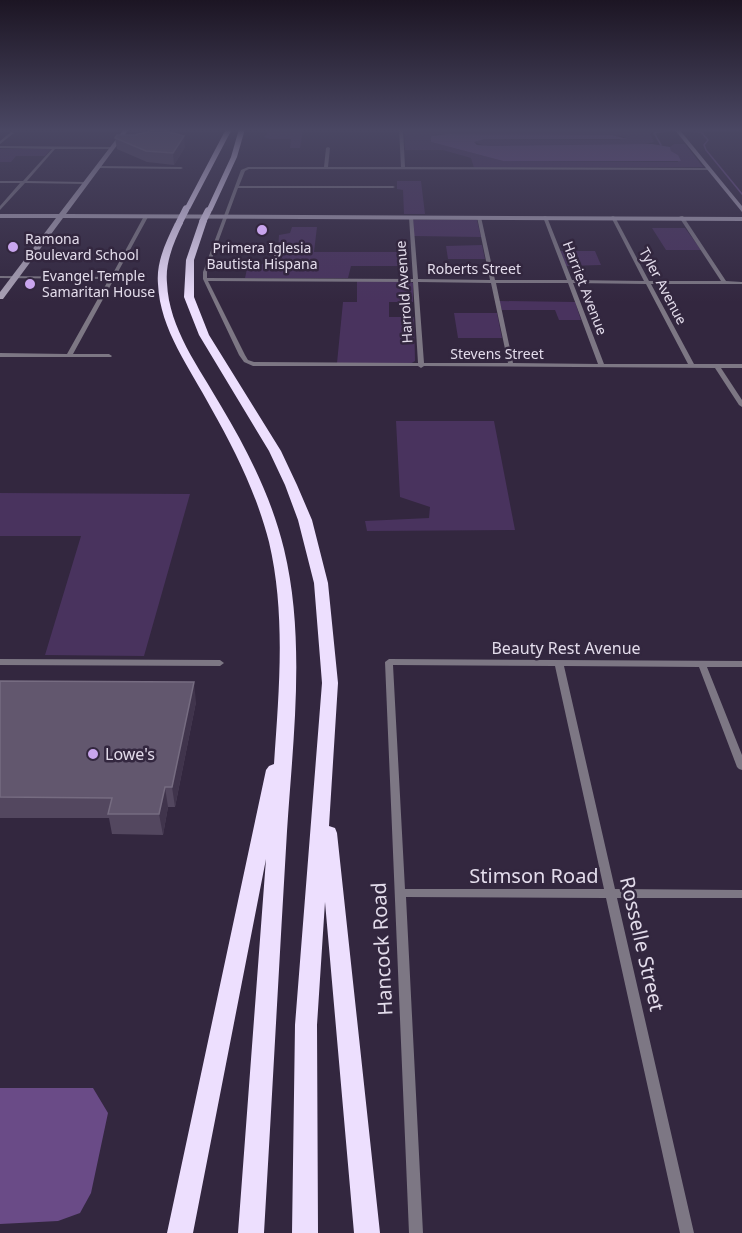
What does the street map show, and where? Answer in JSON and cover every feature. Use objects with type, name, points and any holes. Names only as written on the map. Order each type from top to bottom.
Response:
[{"type":"highway","points":[[198,187],[179,223],[165,259],[162,283],[164,296],[173,327],[187,357],[245,462],[271,524],[287,604],[287,711],[251,1233]]},
{"type":"highway","points":[[220,187],[206,216],[190,260],[188,279],[192,305],[204,335],[275,451],[304,520],[321,583],[330,683],[306,1025],[305,1233]]},
{"type":"highway","points":[[180,1233],[287,711]]},
{"type":"highway","points":[[324,790],[367,1233]]},
{"type":"street","points":[[0,209],[19,187]]},
{"type":"street","points":[[0,297],[83,187]]},
{"type":"street","points":[[205,279],[205,272],[236,187],[393,187]]},
{"type":"street","points":[[722,187],[742,210]]},
{"type":"street","points":[[0,216],[742,219]]},
{"type":"street","points":[[69,356],[146,217]]},
{"type":"street","name":"Harrold Avenue","points":[[411,217],[421,366]]},
{"type":"street","points":[[478,217],[511,366]]},
{"type":"street","name":"Harriet Avenue","points":[[546,217],[602,366]]},
{"type":"street","name":"Tyler Avenue","points":[[613,217],[692,366]]},
{"type":"street","points":[[681,217],[725,283]]},
{"type":"street","points":[[0,277],[112,278]]},
{"type":"street","name":"Roberts Street","points":[[205,279],[742,283]]},
{"type":"street","name":"Stevens Street","points":[[205,279],[242,355],[246,361],[253,364],[742,366]]},
{"type":"street","points":[[0,355],[109,356]]},
{"type":"street","points":[[717,366],[742,405]]},
{"type":"street","points":[[0,662],[220,663]]},
{"type":"street","name":"Beauty Rest Avenue","points":[[389,662],[742,664]]},
{"type":"street","name":"Hancock Road","points":[[389,662],[416,1233]]},
{"type":"street","name":"Rosselle Street","points":[[559,663],[687,1233]]},
{"type":"street","points":[[702,664],[742,767]]},
{"type":"street","name":"Stimson Road","points":[[399,893],[742,894]]},
{"type":"shaded area","points":[[397,187],[422,187],[425,214],[404,214],[403,190],[397,189]]},
{"type":"shaded area","points":[[413,220],[477,220],[481,237],[414,236]]},
{"type":"shaded area","points":[[292,227],[317,227],[314,252],[406,252],[408,266],[351,266],[348,278],[245,278],[248,264],[277,264],[279,235],[290,233]]},
{"type":"shaded area","points":[[652,228],[685,228],[701,250],[666,250]]},
{"type":"shaded area","points":[[482,245],[485,259],[448,259],[446,246]]},
{"type":"shaded area","points":[[560,251],[595,251],[601,265],[566,266]]},
{"type":"shaded area","points":[[357,281],[408,281],[413,283],[413,302],[389,302],[389,317],[414,317],[415,361],[410,364],[337,363],[343,302],[357,302]]},
{"type":"shaded area","points":[[499,301],[575,302],[581,320],[559,320],[555,310],[502,310]]},
{"type":"shaded area","points":[[454,313],[497,313],[502,338],[458,338]]},
{"type":"shaded area","points":[[396,421],[494,421],[515,530],[367,531],[365,521],[429,518],[430,507],[400,497]]},
{"type":"shaded area","points":[[0,493],[190,494],[144,656],[45,655],[81,536],[0,536]]},
{"type":"shaded area","points":[[0,1088],[93,1088],[108,1113],[91,1193],[80,1213],[58,1221],[0,1224]]},
{"type":"building","name":"Lowe's","points":[[0,681],[194,682],[172,787],[165,787],[159,814],[108,814],[112,798],[0,797]]},
{"type":"waterway","points":[[736,187],[742,194]]},
{"type":"place","name":"Primera Iglesia Bautista Hispana","points":[[262,230]]},
{"type":"place","name":"Ramona Boulevard School","points":[[13,247]]},
{"type":"place","name":"Evangel Temple Samaritan House","points":[[30,284]]},
{"type":"place","name":"Lowe's","points":[[93,754]]}]
